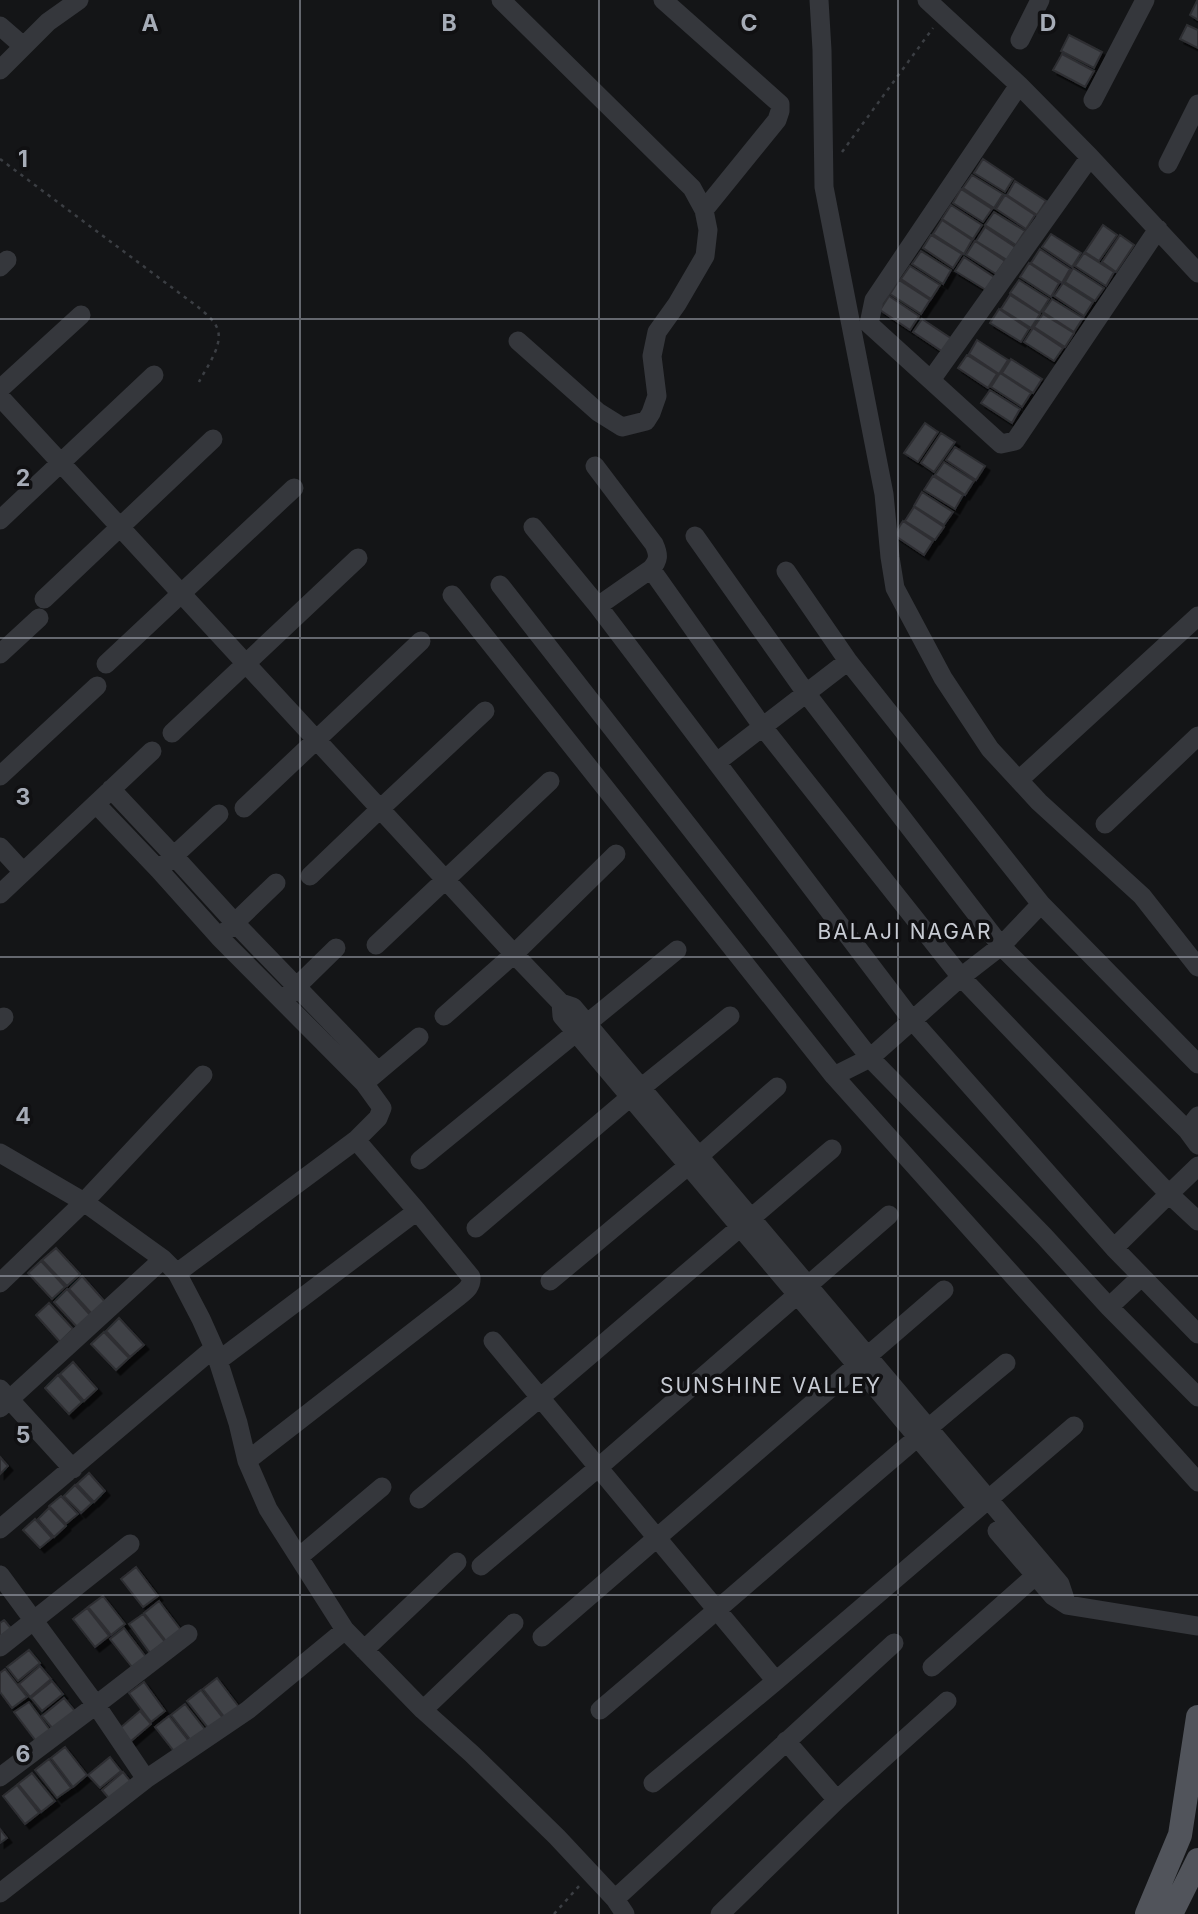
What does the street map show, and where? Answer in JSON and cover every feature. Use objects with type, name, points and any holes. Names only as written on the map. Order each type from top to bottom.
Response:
[{"type":"main road","points":[[1147,1914],[1180,1835],[1198,1717]]},
{"type":"main road","points":[[1171,1914],[1198,1860]]},
{"type":"street","points":[[0,70],[48,22],[79,0]]},
{"type":"street","points":[[501,0],[692,188],[704,210],[708,230],[705,256],[657,332],[652,356],[657,397],[646,421],[622,427],[597,412],[518,341]]},
{"type":"street","points":[[663,0],[780,104],[777,120],[704,210]]},
{"type":"street","points":[[819,0],[824,187],[884,494],[895,588],[943,678],[990,749],[1040,802],[1142,896],[1198,967]]},
{"type":"street","points":[[927,0],[1019,85],[1090,156],[1198,273]]},
{"type":"street","points":[[1020,40],[1040,0]]},
{"type":"street","points":[[1093,100],[1144,0]]},
{"type":"street","points":[[0,26],[23,46]]},
{"type":"street","points":[[1019,85],[874,300],[869,324],[1001,444],[1014,441],[1158,229]]},
{"type":"street","points":[[1168,164],[1198,104]]},
{"type":"street","points":[[931,380],[1090,156]]},
{"type":"street","points":[[0,388],[81,315]]},
{"type":"street","points":[[0,520],[154,375]]},
{"type":"street","points":[[0,397],[561,1003],[562,1016],[581,1028],[746,1222],[1040,1572],[1054,1596],[1067,1605],[1198,1626]]},
{"type":"street","points":[[0,654],[119,526],[213,439]]},
{"type":"street","points":[[595,466],[654,544],[659,557],[652,569],[598,606]]},
{"type":"street","points":[[106,664],[294,488]]},
{"type":"street","points":[[533,527],[598,606],[912,1020],[1114,1248],[1198,1334]]},
{"type":"street","points":[[695,536],[806,693],[1001,946],[1194,1130]]},
{"type":"street","points":[[172,733],[358,558]]},
{"type":"street","points":[[652,569],[762,726],[961,977],[1198,1221]]},
{"type":"street","points":[[786,571],[848,661],[1041,904],[1198,1064]]},
{"type":"street","points":[[500,585],[870,1058],[1198,1396]]},
{"type":"street","points":[[452,594],[834,1076],[1198,1482]]},
{"type":"street","points":[[1019,780],[1198,616]]},
{"type":"street","points":[[244,808],[421,641]]},
{"type":"street","points":[[717,762],[848,661]]},
{"type":"street","points":[[0,776],[97,686]]},
{"type":"street","points":[[310,876],[485,711]]},
{"type":"street","points":[[1105,824],[1198,736]]},
{"type":"street","points":[[0,894],[152,751]]},
{"type":"street","points":[[376,945],[550,781]]},
{"type":"street","points":[[73,1469],[3,1399],[170,1266],[356,1140],[379,1118],[382,1108],[371,1077],[296,987],[111,789]]},
{"type":"street","points":[[96,804],[282,1001],[371,1077]]},
{"type":"street","points":[[159,870],[219,814]]},
{"type":"street","points":[[0,847],[23,872]]},
{"type":"street","points":[[444,1016],[514,954],[616,854]]},
{"type":"street","points":[[219,937],[276,883]]},
{"type":"street","points":[[834,1076],[870,1058],[961,977],[1001,946],[1041,904]]},
{"type":"street","points":[[282,1001],[336,948]]},
{"type":"street","points":[[420,1160],[677,950]]},
{"type":"street","points":[[476,1228],[730,1016]]},
{"type":"street","points":[[371,1077],[419,1037]]},
{"type":"street","points":[[0,1283],[84,1202],[203,1075]]},
{"type":"street","points":[[550,1281],[694,1161],[777,1087]]},
{"type":"street","points":[[247,1461],[458,1297],[471,1284],[471,1277],[356,1140]]},
{"type":"street","points":[[419,1499],[832,1149]]},
{"type":"street","points":[[1,1154],[84,1202],[170,1266],[201,1319],[216,1355],[247,1461],[268,1509],[345,1630],[423,1710],[557,1837],[620,1907],[786,1741],[894,1643]]},
{"type":"street","points":[[1114,1248],[1198,1167]]},
{"type":"street","points":[[0,1529],[216,1355],[417,1211]]},
{"type":"street","points":[[481,1566],[804,1291],[889,1215]]},
{"type":"street","points":[[1109,1307],[1141,1277]]},
{"type":"street","points":[[541,1637],[944,1290]]},
{"type":"street","points":[[493,1340],[776,1681]]},
{"type":"street","points":[[600,1710],[1006,1363]]},
{"type":"street","points":[[653,1783],[1074,1426]]},
{"type":"street","points":[[299,1557],[383,1488]]},
{"type":"street","points":[[0,1647],[130,1544]]},
{"type":"street","points":[[364,1650],[457,1562]]},
{"type":"street","points":[[932,1667],[1040,1572]]},
{"type":"street","points":[[0,1575],[96,1705],[146,1779]]},
{"type":"street","points":[[423,1710],[514,1623]]},
{"type":"street","points":[[0,1894],[146,1779],[248,1710],[345,1630]]},
{"type":"street","points":[[0,1777],[187,1634]]},
{"type":"street","points":[[720,1914],[837,1800],[947,1701]]},
{"type":"street","points":[[786,1741],[837,1800]]},
{"type":"path","points":[[824,173],[848,145],[943,14]]},
{"type":"path","points":[[0,159],[198,307],[215,323],[219,332],[219,344],[199,382]]},
{"type":"path","points":[[554,1914],[591,1873]]},
{"type":"building","points":[[1198,1],[1198,20],[1190,15]]},
{"type":"building","points":[[1187,25],[1198,30],[1198,48],[1180,39]]},
{"type":"building","points":[[1069,35],[1102,52],[1094,68],[1061,51]]},
{"type":"building","points":[[1062,54],[1094,71],[1085,87],[1053,70]]},
{"type":"building","points":[[983,159],[1013,179],[1005,192],[974,173]]},
{"type":"building","points":[[972,175],[1003,194],[994,208],[963,188]]},
{"type":"building","points":[[1015,181],[1046,201],[1037,215],[1007,195]]},
{"type":"building","points":[[961,189],[992,209],[983,222],[953,203]]},
{"type":"building","points":[[1005,195],[1035,215],[1026,229],[996,209]]},
{"type":"building","points":[[951,205],[982,225],[973,239],[942,219]]},
{"type":"building","points":[[994,212],[1025,231],[1016,245],[985,225]]},
{"type":"building","points":[[942,220],[972,240],[964,254],[933,234]]},
{"type":"building","points":[[1103,225],[1117,235],[1099,261],[1085,252]]},
{"type":"building","points":[[985,227],[1015,247],[1007,260],[976,241]]},
{"type":"building","points":[[1051,234],[1081,253],[1072,267],[1042,247]]},
{"type":"building","points":[[931,235],[962,254],[953,268],[923,248]]},
{"type":"building","points":[[1120,235],[1134,245],[1116,272],[1102,262]]},
{"type":"building","points":[[975,241],[1005,261],[996,274],[966,255]]},
{"type":"building","points":[[1040,249],[1070,269],[1062,283],[1031,263]]},
{"type":"building","points":[[921,251],[951,270],[943,284],[912,264]]},
{"type":"building","points":[[1084,253],[1114,272],[1106,286],[1075,266]]},
{"type":"building","points":[[964,257],[994,277],[986,290],[955,271]]},
{"type":"building","points":[[1029,263],[1059,283],[1051,297],[1020,277]]},
{"type":"building","points":[[910,266],[940,285],[931,299],[901,279]]},
{"type":"building","points":[[1073,268],[1104,288],[1095,301],[1065,282]]},
{"type":"building","points":[[899,280],[930,300],[921,314],[890,294]]},
{"type":"building","points":[[1019,280],[1049,299],[1040,313],[1010,293]]},
{"type":"building","points":[[1063,283],[1093,302],[1084,316],[1054,296]]},
{"type":"building","points":[[1010,295],[1040,314],[1031,328],[1001,309]]},
{"type":"building","points":[[889,296],[919,316],[910,330],[880,310]]},
{"type":"building","points":[[1052,299],[1083,318],[1074,332],[1043,312]]},
{"type":"building","points":[[999,309],[1029,329],[1021,342],[990,323]]},
{"type":"building","points":[[1043,314],[1074,333],[1065,347],[1034,327]]},
{"type":"building","points":[[922,319],[952,339],[943,352],[913,332]]},
{"type":"building","points":[[1033,328],[1063,348],[1054,361],[1024,342]]},
{"type":"building","points":[[977,340],[1008,360],[999,374],[969,354]]},
{"type":"building","points":[[967,355],[997,374],[988,388],[958,368]]},
{"type":"building","points":[[1011,359],[1042,379],[1033,393],[1002,373]]},
{"type":"building","points":[[1000,373],[1031,393],[1022,407],[991,387]]},
{"type":"building","points":[[990,390],[1020,409],[1012,423],[981,403]]},
{"type":"building","points":[[925,423],[938,432],[918,462],[904,453]]},
{"type":"building","points":[[941,433],[955,442],[934,472],[921,463]]},
{"type":"building","points":[[955,447],[985,466],[976,480],[946,460]]},
{"type":"building","points":[[944,462],[974,481],[965,495],[935,475]]},
{"type":"building","points":[[933,476],[963,495],[955,509],[924,490]]},
{"type":"building","points":[[922,492],[953,512],[944,525],[914,506]]},
{"type":"building","points":[[914,507],[944,527],[935,540],[905,521]]},
{"type":"building","points":[[903,521],[933,541],[924,555],[894,535]]},
{"type":"building","points":[[56,1248],[80,1274],[67,1286],[42,1260]]},
{"type":"building","points":[[41,1261],[65,1287],[52,1299],[28,1273]]},
{"type":"building","points":[[82,1276],[106,1303],[93,1315],[69,1289]]},
{"type":"building","points":[[67,1289],[91,1316],[78,1328],[54,1302]]},
{"type":"building","points":[[49,1303],[73,1329],[60,1342],[36,1315]]},
{"type":"building","points":[[119,1318],[144,1345],[130,1357],[106,1331]]},
{"type":"building","points":[[104,1332],[129,1358],[116,1370],[91,1344]]},
{"type":"building","points":[[73,1362],[97,1389],[84,1401],[60,1374]]},
{"type":"building","points":[[58,1375],[82,1402],[69,1414],[45,1388]]},
{"type":"building","points":[[0,1457],[8,1466],[0,1474]]},
{"type":"building","points":[[89,1473],[105,1491],[94,1502],[77,1484]]},
{"type":"building","points":[[75,1485],[92,1503],[81,1513],[64,1496]]},
{"type":"building","points":[[61,1496],[78,1514],[66,1524],[49,1506]]},
{"type":"building","points":[[49,1508],[66,1526],[54,1537],[38,1519]]},
{"type":"building","points":[[35,1519],[52,1538],[40,1548],[23,1530]]},
{"type":"building","points":[[136,1567],[158,1596],[143,1607],[121,1579]]},
{"type":"building","points":[[103,1596],[125,1624],[111,1635],[88,1607]]},
{"type":"building","points":[[159,1601],[181,1630],[166,1641],[144,1613]]},
{"type":"building","points":[[87,1608],[109,1636],[95,1647],[73,1619]]},
{"type":"building","points":[[143,1614],[165,1642],[150,1653],[129,1624]]},
{"type":"building","points":[[4,1620],[15,1633],[0,1646],[0,1623]]},
{"type":"building","points":[[124,1628],[146,1657],[132,1667],[110,1639]]},
{"type":"building","points":[[29,1650],[40,1663],[18,1681],[7,1667]]},
{"type":"building","points":[[40,1666],[51,1679],[30,1697],[19,1684]]},
{"type":"building","points":[[5,1669],[27,1697],[12,1708],[0,1692],[0,1673]]},
{"type":"building","points":[[217,1678],[239,1707],[225,1718],[203,1689]]},
{"type":"building","points":[[52,1681],[63,1694],[42,1711],[31,1698]]},
{"type":"building","points":[[144,1682],[165,1711],[151,1722],[129,1693]]},
{"type":"building","points":[[201,1690],[223,1718],[209,1729],[187,1701]]},
{"type":"building","points":[[64,1698],[75,1711],[53,1729],[42,1716]]},
{"type":"building","points":[[29,1702],[50,1730],[36,1741],[14,1712]]},
{"type":"building","points":[[185,1704],[207,1732],[193,1743],[171,1715]]},
{"type":"building","points":[[140,1711],[151,1724],[130,1742],[119,1729]]},
{"type":"building","points":[[169,1716],[191,1744],[177,1755],[155,1727]]},
{"type":"building","points":[[65,1747],[87,1775],[73,1787],[51,1758]]},
{"type":"building","points":[[110,1757],[121,1771],[100,1788],[88,1775]]},
{"type":"building","points":[[49,1759],[71,1788],[57,1798],[35,1770]]},
{"type":"building","points":[[123,1772],[134,1786],[113,1803],[102,1790]]},
{"type":"building","points":[[32,1773],[55,1801],[41,1812],[18,1784]]},
{"type":"building","points":[[17,1785],[39,1813],[25,1824],[3,1796]]},
{"type":"building","points":[[0,1829],[7,1838],[0,1843]]},
{"type":"district","name":"BALAJI NAGAR","points":[[905,932]]},
{"type":"district","name":"SUNSHINE VALLEY","points":[[771,1386]]}]
